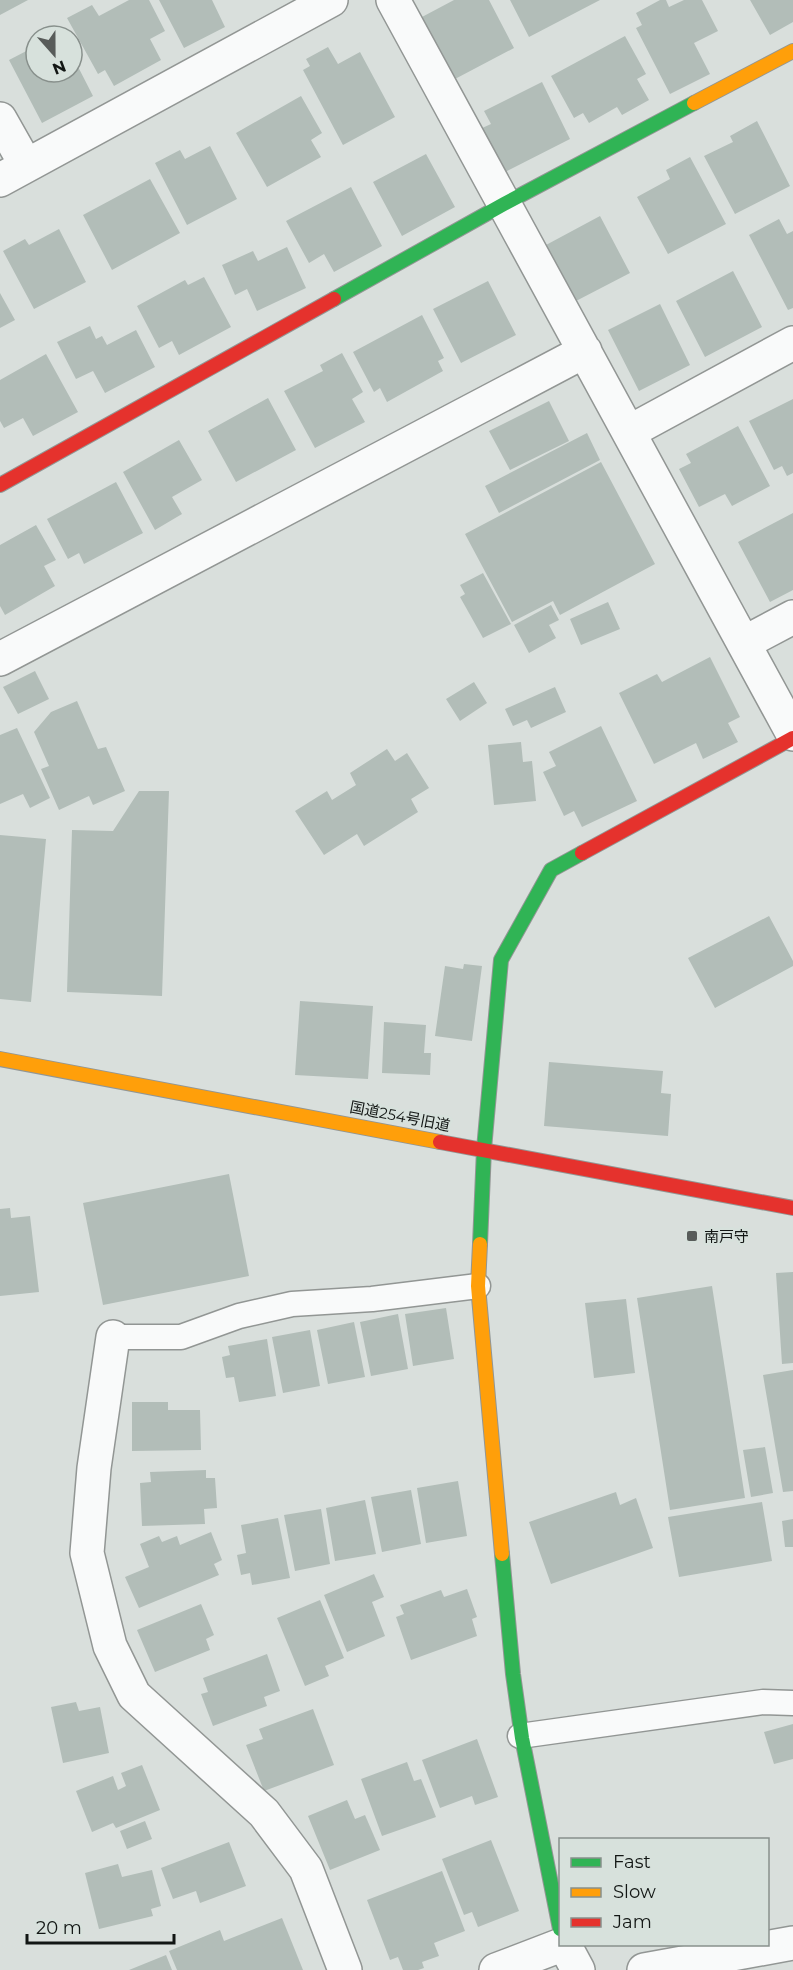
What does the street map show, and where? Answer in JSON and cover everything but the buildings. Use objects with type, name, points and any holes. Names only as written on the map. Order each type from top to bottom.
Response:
[{"type":"street","points":[[0,119],[13,172],[331,0]]},
{"type":"street","points":[[393,0],[793,736],[551,870],[501,960],[484,1149],[478,1286],[509,1639],[520,1736],[559,1920]]},
{"type":"street","points":[[0,485],[504,204],[793,51]]},
{"type":"street","points":[[629,432],[793,343]]},
{"type":"street","points":[[0,659],[585,351]]},
{"type":"street","points":[[744,643],[793,617]]},
{"type":"street","name":"国道254号旧道","points":[[0,1059],[793,1208]]},
{"type":"street","points":[[112,1337],[94,1468],[87,1553],[110,1646],[134,1695],[264,1813],[306,1869],[345,1970]]},
{"type":"street","points":[[644,1970],[793,1943]]},
{"type":"street","points":[[496,1970],[559,1946]]},
{"type":"street","points":[[565,1946],[578,1970]]},
{"type":"lane","points":[[112,1337],[181,1338],[238,1316],[292,1304],[372,1299],[478,1286]]},
{"type":"lane","points":[[520,1736],[763,1702],[793,1703]]},
{"type":"traffic: fast","points":[[334,299],[504,204],[694,103]]},
{"type":"traffic: fast","points":[[480,1244],[484,1149],[501,960],[551,870],[582,853]]},
{"type":"traffic: fast","points":[[502,1554],[513,1674],[522,1738],[559,1924]]},
{"type":"traffic: slow","points":[[694,103],[793,51]]},
{"type":"traffic: slow","points":[[0,1059],[440,1142]]},
{"type":"traffic: slow","points":[[480,1244],[478,1286],[502,1554]]},
{"type":"traffic: jam","points":[[0,485],[334,299]]},
{"type":"traffic: jam","points":[[582,853],[793,738]]},
{"type":"traffic: jam","points":[[440,1142],[793,1208]]},
{"type":"place","name":"南戸守","points":[[692,1236]]}]
